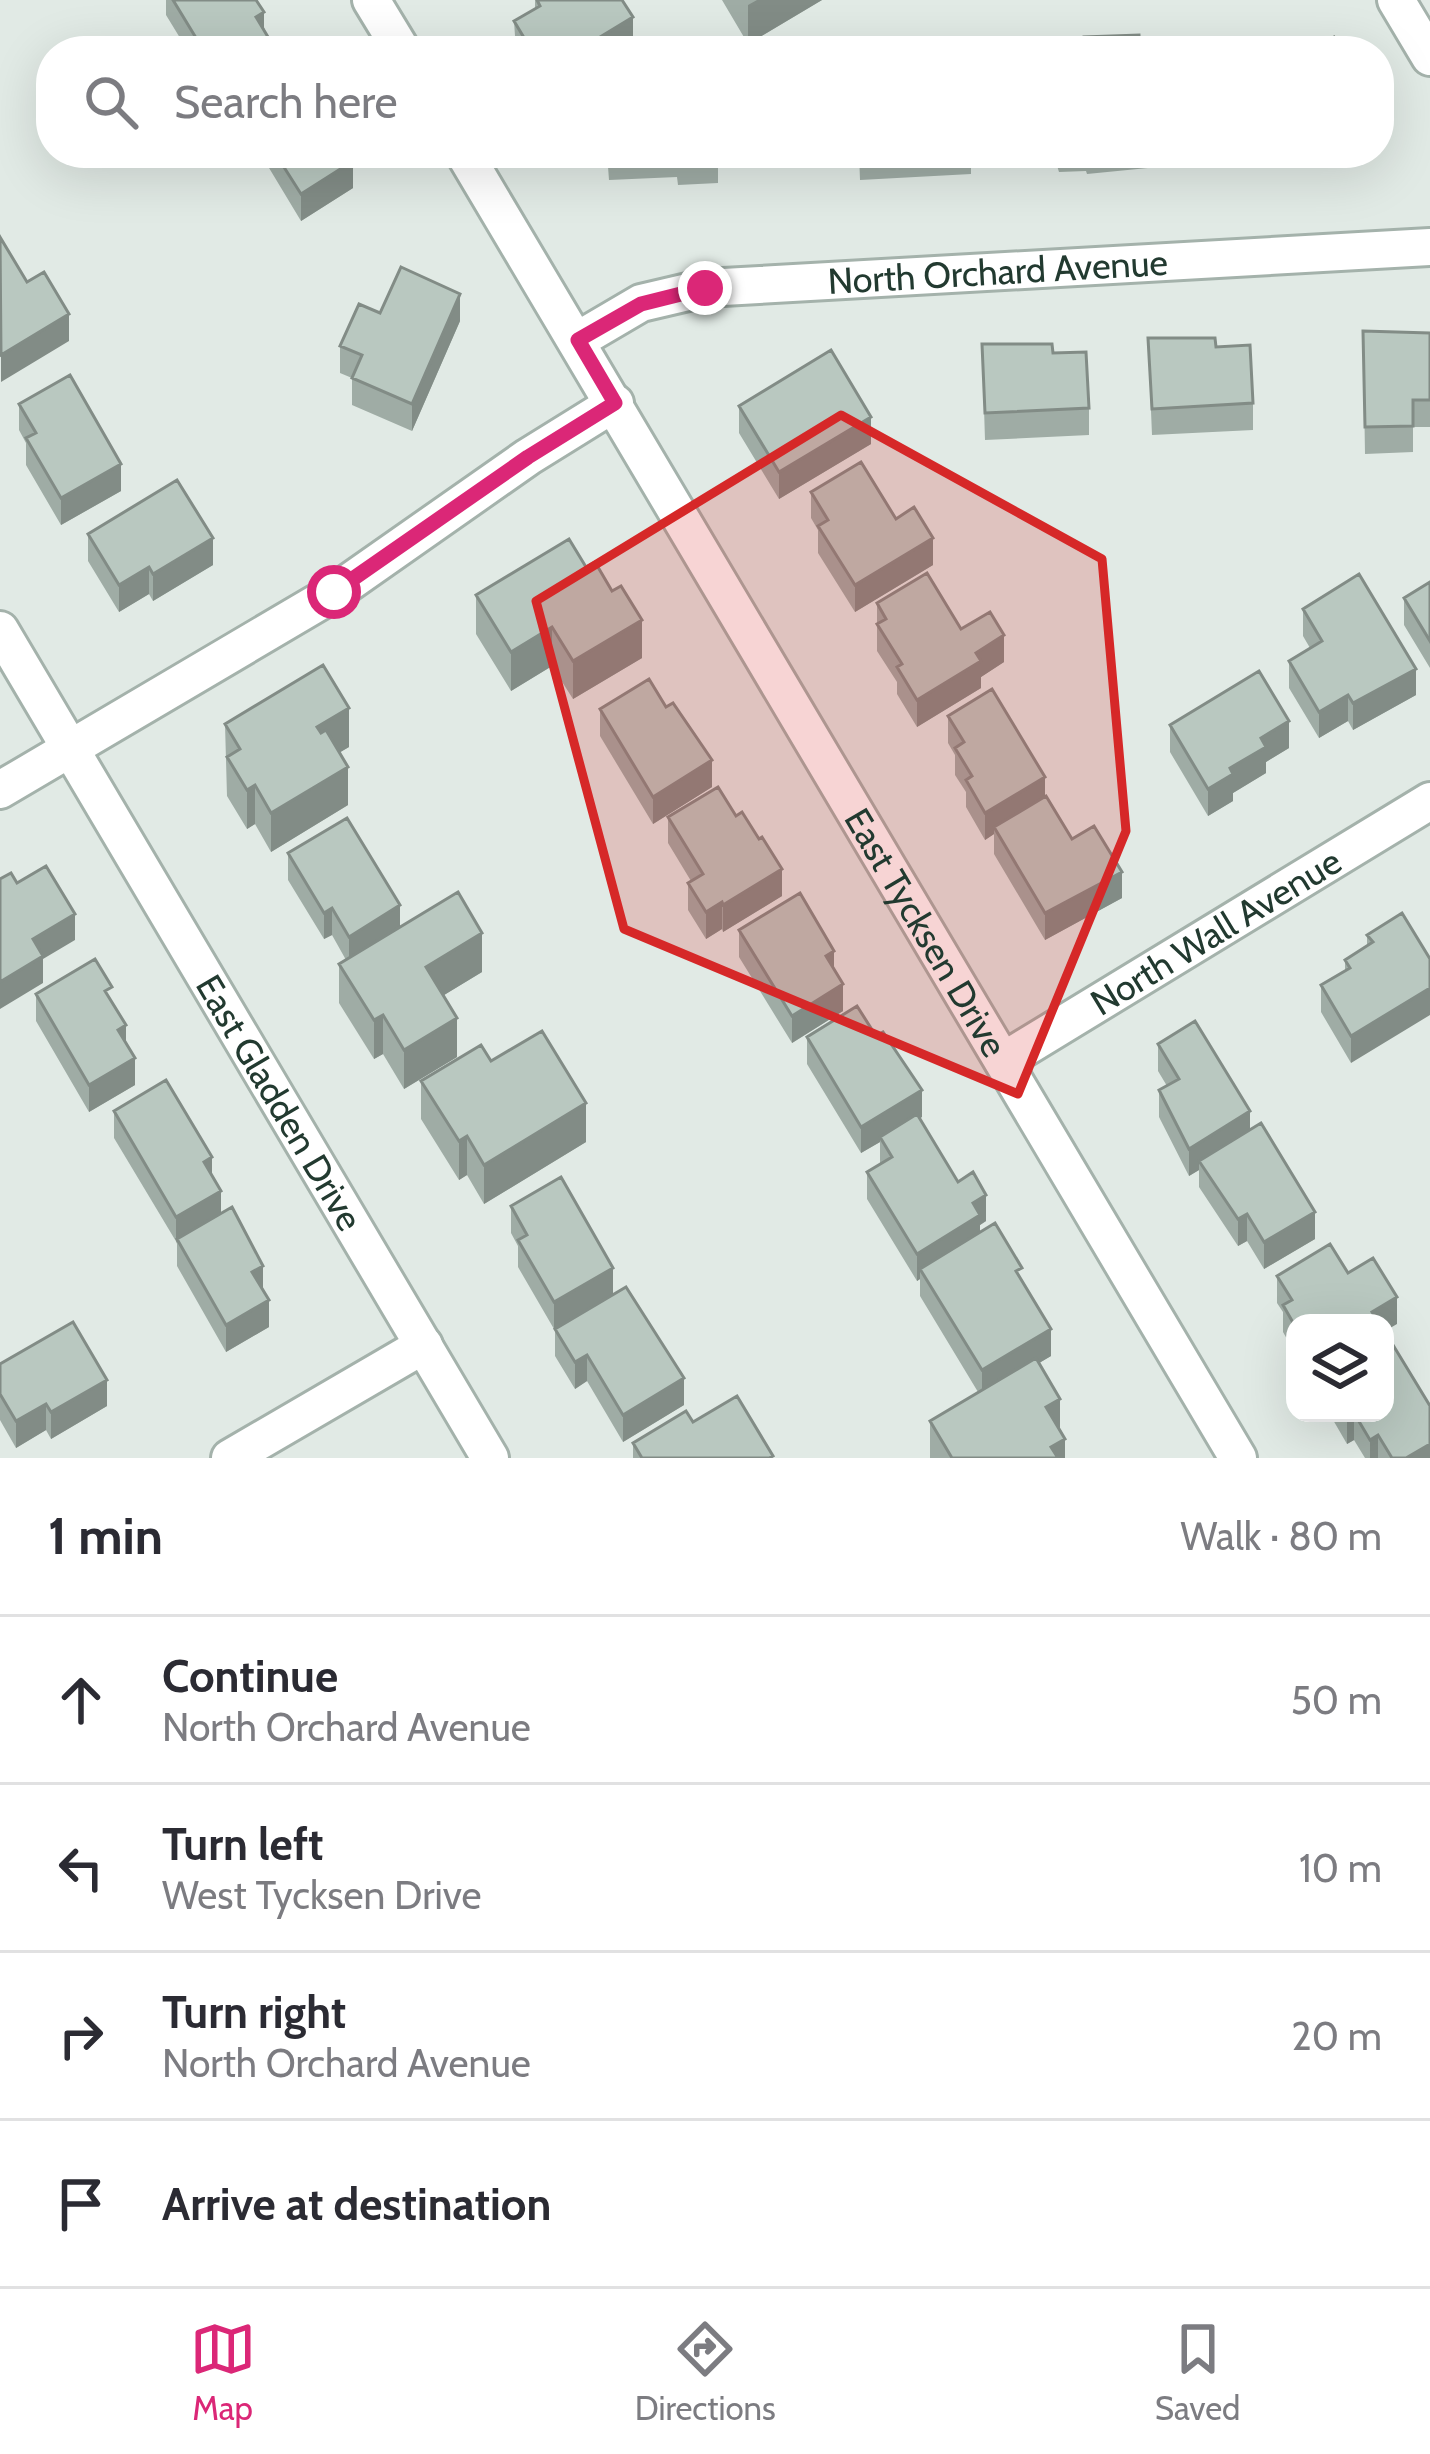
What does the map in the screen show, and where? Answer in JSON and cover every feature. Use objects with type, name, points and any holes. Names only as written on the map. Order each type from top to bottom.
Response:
[{"type":"street","points":[[1396,0],[1430,57]]},
{"type":"street","points":[[376,2],[394,36]]},
{"type":"street","name":"East Tycksen Drive","points":[[473,168],[1238,1458]]},
{"type":"street","name":"North Orchard Avenue","points":[[578,340],[641,304],[705,288],[1430,248]]},
{"type":"street","points":[[0,790],[334,592],[528,457],[615,403]]},
{"type":"street","name":"East Gladden Drive","points":[[0,630],[490,1458]]},
{"type":"street","name":"North Wall Avenue","points":[[1003,1060],[1430,801]]},
{"type":"street","points":[[230,1458],[424,1345]]},
{"type":"highlighted area","points":[[841,415],[1102,559],[1126,831],[1018,1094],[624,929],[536,601]]},
{"type":"building","points":[[173,0],[256,0],[264,12],[256,17],[267,36],[195,36]]},
{"type":"building","points":[[537,0],[622,0],[633,17],[602,36],[523,36],[514,21],[540,6]]},
{"type":"building","points":[[285,168],[342,168],[301,194]]},
{"type":"building","points":[[0,237],[27,282],[44,272],[69,314],[1,355]]},
{"type":"building","points":[[401,267],[460,294],[412,404],[352,378],[362,355],[340,346],[359,304],[380,313]]},
{"type":"building","points":[[1363,331],[1430,333],[1430,400],[1413,400],[1413,426],[1365,427]]},
{"type":"building","points":[[1148,338],[1215,338],[1216,347],[1250,345],[1253,403],[1152,409]]},
{"type":"building","points":[[982,344],[1052,344],[1053,353],[1086,352],[1089,408],[985,413]]},
{"type":"building","points":[[831,350],[871,417],[779,472],[739,406]]},
{"type":"building","points":[[70,375],[121,464],[61,498],[26,438],[36,433],[19,404]]},
{"type":"building","points":[[861,462],[896,519],[914,507],[933,538],[855,585],[818,526],[828,520],[811,492]]},
{"type":"building","points":[[177,480],[213,538],[153,574],[149,567],[119,585],[88,534]]},
{"type":"building","points":[[569,539],[586,567],[595,562],[612,591],[621,586],[642,620],[573,661],[552,627],[511,652],[476,595]]},
{"type":"building","points":[[927,573],[961,629],[990,612],[1004,635],[976,653],[981,661],[917,700],[877,624],[886,619],[877,603]]},
{"type":"building","points":[[1359,574],[1416,669],[1353,703],[1348,695],[1319,712],[1289,661],[1322,641],[1303,609]]},
{"type":"building","points":[[1430,582],[1430,641],[1404,598]]},
{"type":"building","points":[[323,665],[349,708],[317,727],[321,733],[326,730],[348,767],[271,813],[255,785],[247,790],[227,757],[240,749],[225,724]]},
{"type":"building","points":[[1259,671],[1289,721],[1261,738],[1266,747],[1230,768],[1233,774],[1208,789],[1170,725]]},
{"type":"building","points":[[649,679],[666,707],[673,703],[712,760],[653,797],[600,709]]},
{"type":"building","points":[[992,689],[1045,777],[985,813],[966,780],[972,776],[955,748],[964,742],[948,716]]},
{"type":"building","points":[[718,787],[736,816],[742,812],[762,837],[782,869],[706,912],[688,883],[703,874],[668,817]]},
{"type":"building","points":[[1046,796],[1072,839],[1094,826],[1122,872],[1045,913],[994,827]]},
{"type":"building","points":[[347,818],[400,905],[349,937],[332,908],[324,913],[288,853]]},
{"type":"building","points":[[46,866],[75,914],[33,939],[43,956],[0,982],[0,879],[11,873],[17,883]]},
{"type":"building","points":[[458,892],[482,933],[426,967],[457,1018],[404,1050],[383,1015],[374,1020],[339,964]]},
{"type":"building","points":[[800,893],[834,951],[826,956],[843,984],[792,1016],[739,930]]},
{"type":"building","points":[[1402,913],[1430,959],[1430,988],[1351,1036],[1321,985],[1350,968],[1345,960],[1373,942],[1367,935]]},
{"type":"building","points":[[95,959],[112,987],[105,991],[126,1025],[118,1030],[135,1058],[89,1085],[36,994]]},
{"type":"building","points":[[857,1006],[876,1036],[883,1032],[922,1090],[861,1127],[807,1037]]},
{"type":"building","points":[[1195,1021],[1250,1111],[1189,1149],[1159,1090],[1179,1079],[1158,1044]]},
{"type":"building","points":[[542,1031],[586,1103],[484,1165],[467,1136],[459,1141],[421,1081],[481,1045],[491,1061]]},
{"type":"building","points":[[166,1080],[212,1157],[204,1162],[221,1191],[176,1217],[114,1111]]},
{"type":"building","points":[[917,1114],[958,1182],[973,1172],[986,1195],[973,1203],[980,1215],[917,1254],[867,1172],[892,1157],[880,1137]]},
{"type":"building","points":[[1261,1123],[1315,1212],[1264,1242],[1247,1214],[1238,1219],[1199,1161]]},
{"type":"building","points":[[561,1177],[613,1268],[554,1302],[518,1240],[527,1235],[511,1206]]},
{"type":"building","points":[[232,1207],[263,1266],[252,1272],[269,1300],[226,1325],[177,1239]]},
{"type":"building","points":[[995,1223],[1022,1268],[1016,1271],[1051,1329],[982,1370],[920,1269]]},
{"type":"building","points":[[1330,1244],[1348,1273],[1373,1258],[1397,1297],[1373,1314],[1288,1314],[1283,1305],[1292,1300],[1277,1276]]},
{"type":"building","points":[[626,1287],[684,1378],[623,1415],[587,1355],[575,1362],[555,1329]]},
{"type":"building","points":[[73,1322],[107,1380],[51,1412],[46,1404],[16,1421],[0,1394],[0,1364]]},
{"type":"building","points":[[1394,1347],[1430,1406],[1430,1444],[1406,1458],[1392,1458],[1378,1435],[1370,1440],[1359,1422],[1394,1422]]},
{"type":"building","points":[[1036,1358],[1060,1399],[1046,1407],[1065,1439],[1051,1447],[1058,1458],[952,1458],[930,1421]]},
{"type":"building","points":[[737,1396],[773,1456],[642,1458],[633,1443],[686,1411],[693,1422]]},
{"type":"route","points":[[334,592],[528,457],[615,403],[578,340],[641,304],[705,288]]}]
